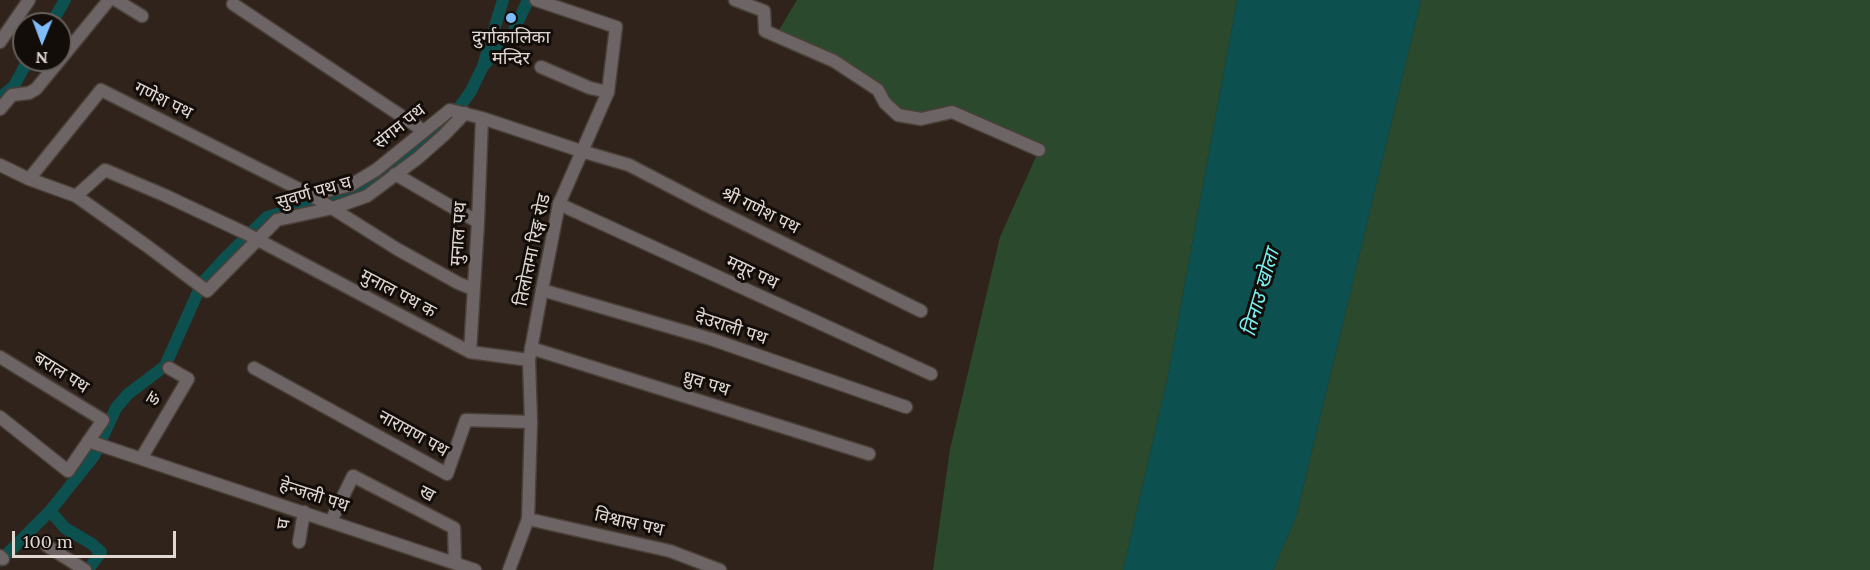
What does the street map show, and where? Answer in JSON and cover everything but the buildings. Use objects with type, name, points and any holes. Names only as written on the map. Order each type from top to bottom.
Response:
[{"type":"street","points":[[0,42],[29,0]]},
{"type":"street","points":[[0,109],[12,95],[29,93],[36,89],[109,0]]},
{"type":"street","points":[[116,0],[142,16]]},
{"type":"street","name":"तिलोत्तमा रिङ्ग रोड","points":[[509,570],[528,519],[531,422],[530,354],[542,290],[559,204],[608,92],[616,27],[536,0]]},
{"type":"street","points":[[735,0],[764,11],[765,31],[834,61],[878,90],[885,103],[898,115],[921,119],[952,112],[1039,150]]},
{"type":"street","points":[[232,4],[424,130]]},
{"type":"street","points":[[541,67],[590,88],[608,92]]},
{"type":"street","name":"गणेश पथ","points":[[29,179],[101,90],[311,195]]},
{"type":"street","name":"संगम पथ","points":[[311,195],[351,185],[376,170],[450,110],[482,118],[581,151]]},
{"type":"street","name":"सुवर्ण पथ घ","points":[[76,196],[207,291],[278,220],[333,208],[367,196],[427,150],[465,113]]},
{"type":"street","name":"मुनाल पथ","points":[[470,352],[482,118]]},
{"type":"street","name":"श्री गणेश पथ","points":[[581,151],[629,165],[921,311]]},
{"type":"street","points":[[0,165],[29,179],[76,196]]},
{"type":"street","name":"मुनाल पथ क","points":[[76,196],[105,170],[245,233],[470,352],[530,354]]},
{"type":"street","points":[[395,174],[478,222]]},
{"type":"street","points":[[311,195],[397,249],[473,289]]},
{"type":"street","name":"मयूर पथ","points":[[559,204],[931,374]]},
{"type":"street","name":"देउराली पथ","points":[[542,290],[711,339],[906,407]]},
{"type":"street","name":"ध्रुव पथ","points":[[530,354],[869,454]]},
{"type":"street","name":"बराल पथ","points":[[0,357],[103,420],[98,444]]},
{"type":"street","name":"ङ","points":[[142,457],[188,379],[169,368]]},
{"type":"street","name":"नारायण पथ","points":[[254,369],[447,474],[466,420],[531,422]]},
{"type":"street","points":[[0,417],[68,471],[98,444]]},
{"type":"street","name":"हेन्जली पथ","points":[[98,444],[476,570]]},
{"type":"street","name":"ख","points":[[331,521],[353,476],[454,528],[455,563]]},
{"type":"street","name":"घ","points":[[300,542],[304,512]]},
{"type":"street","name":"विश्वास पथ","points":[[528,519],[670,551],[720,570]]},
{"type":"street","points":[[47,546],[84,570]]},
{"type":"green space","points":[[797,0],[1237,0],[1167,380],[1123,570],[933,570],[950,449],[1000,237],[1039,150],[952,112],[921,112],[901,109],[840,59],[779,30]]},
{"type":"green space","points":[[1421,0],[1870,0],[1870,570],[1273,570],[1296,517]]},
{"type":"water","name":"तिनाउ खोला","points":[[1237,0],[1421,0],[1296,517],[1273,570],[1123,570],[1167,380]]},
{"type":"waterway","points":[[58,12],[65,0]]},
{"type":"waterway","points":[[403,158],[442,132],[471,91],[483,66],[503,0]]},
{"type":"waterway","points":[[484,65],[510,39],[528,0]]},
{"type":"waterway","points":[[0,98],[14,86],[22,72]]},
{"type":"waterway","points":[[0,561],[50,511],[94,456],[116,408],[128,394],[165,366],[202,283],[226,257],[267,217],[355,192],[410,154]]},
{"type":"waterway","points":[[50,511],[65,528],[101,552],[88,570]]},
{"type":"place","name":"दुर्गाकालिका मन्दिर","points":[[511,18]]}]
